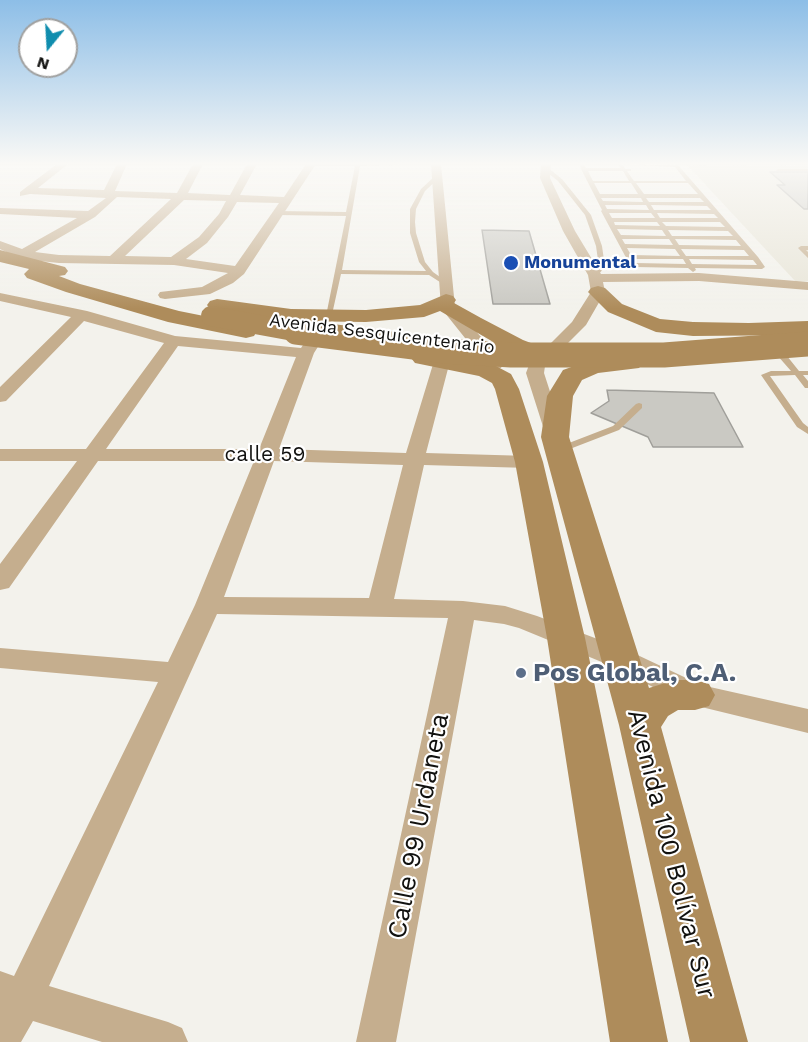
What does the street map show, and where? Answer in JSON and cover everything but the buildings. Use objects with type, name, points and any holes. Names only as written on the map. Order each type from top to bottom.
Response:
[{"type":"main road","points":[[12,259],[84,291],[176,317],[310,347],[442,361],[486,370],[502,379]]},
{"type":"main road","name":"Avenida Sesquicentenario","points":[[12,259],[215,314],[476,347],[638,350],[735,344],[808,336]]},
{"type":"main road","name":"Avenida Sesquicentenario","points":[[12,259],[215,314],[317,336],[445,351],[512,355],[652,355],[808,344]]},
{"type":"main road","points":[[596,282],[615,308],[656,325],[738,330],[808,328]]},
{"type":"main road","points":[[136,291],[258,312],[291,315],[407,314],[424,311],[446,297],[498,336],[594,366]]},
{"type":"main road","points":[[548,449],[560,396],[572,375],[594,366],[808,351]]},
{"type":"main road","name":"Avenida 100 Bolívar Sur","points":[[502,379],[548,449],[619,658],[640,725],[719,1042]]},
{"type":"main road","name":"Avenida 100 Bolívar Sur","points":[[548,449],[566,638],[639,1042]]},
{"type":"main road","points":[[640,725],[654,705],[664,699],[675,695],[695,695]]},
{"type":"street","points":[[37,213],[92,215]]},
{"type":"street","points":[[12,259],[95,213]]},
{"type":"street","points":[[115,258],[163,213]]},
{"type":"street","points":[[174,261],[202,240],[225,213]]},
{"type":"street","points":[[165,295],[206,291],[228,280],[239,271],[278,213]]},
{"type":"street","points":[[440,213],[446,297],[495,365],[502,379]]},
{"type":"street","points":[[560,213],[596,282]]},
{"type":"street","points":[[12,259],[115,258],[174,261],[239,271]]},
{"type":"street","points":[[596,282],[695,272],[808,286]]},
{"type":"street","points":[[549,352],[578,325],[596,282]]},
{"type":"street","points":[[0,297],[82,314],[106,323],[174,341],[310,347],[208,605],[177,673],[12,994],[0,1039]]},
{"type":"street","points":[[0,396],[82,314]]},
{"type":"street","points":[[0,582],[174,341]]},
{"type":"street","name":"Avenida 100 Bolívar Sur","points":[[548,449],[535,373],[537,365],[549,352]]},
{"type":"street","points":[[379,607],[415,458],[442,361]]},
{"type":"street","name":"calle 59","points":[[0,454],[415,458],[548,449]]},
{"type":"street","points":[[208,605],[379,607],[463,610],[505,615],[619,658],[695,695],[808,721]]},
{"type":"street","name":"Calle 99 Urdaneta","points":[[376,1042],[463,610]]},
{"type":"street","points":[[0,658],[177,673]]},
{"type":"street","points":[[12,994],[168,1042]]},
{"type":"lane","points":[[278,213],[348,214],[329,310]]},
{"type":"lane","points":[[413,213],[413,233],[422,262],[446,297]]},
{"type":"lane","points":[[586,213],[599,246],[602,267],[596,282]]},
{"type":"lane","points":[[605,213],[632,264],[695,272],[762,267],[717,213]]},
{"type":"lane","points":[[653,213],[695,272]]},
{"type":"lane","points":[[609,220],[723,220]]},
{"type":"lane","points":[[613,227],[730,229]]},
{"type":"lane","points":[[618,237],[738,238]]},
{"type":"lane","points":[[623,246],[747,248]]},
{"type":"lane","points":[[808,248],[801,248],[808,256]]},
{"type":"lane","points":[[628,257],[756,258]]},
{"type":"lane","points":[[338,273],[431,273]]},
{"type":"lane","points":[[780,353],[808,386]]},
{"type":"lane","points":[[808,373],[765,375],[801,425],[808,431]]},
{"type":"lane","points":[[548,449],[616,428],[639,406]]},
{"type":"shaded area","points":[[731,213],[808,213],[808,281],[796,282]]},
{"type":"place","name":"Monumental","points":[[511,263]]},
{"type":"place","name":"Pos Global, C.A.","points":[[521,673]]}]
